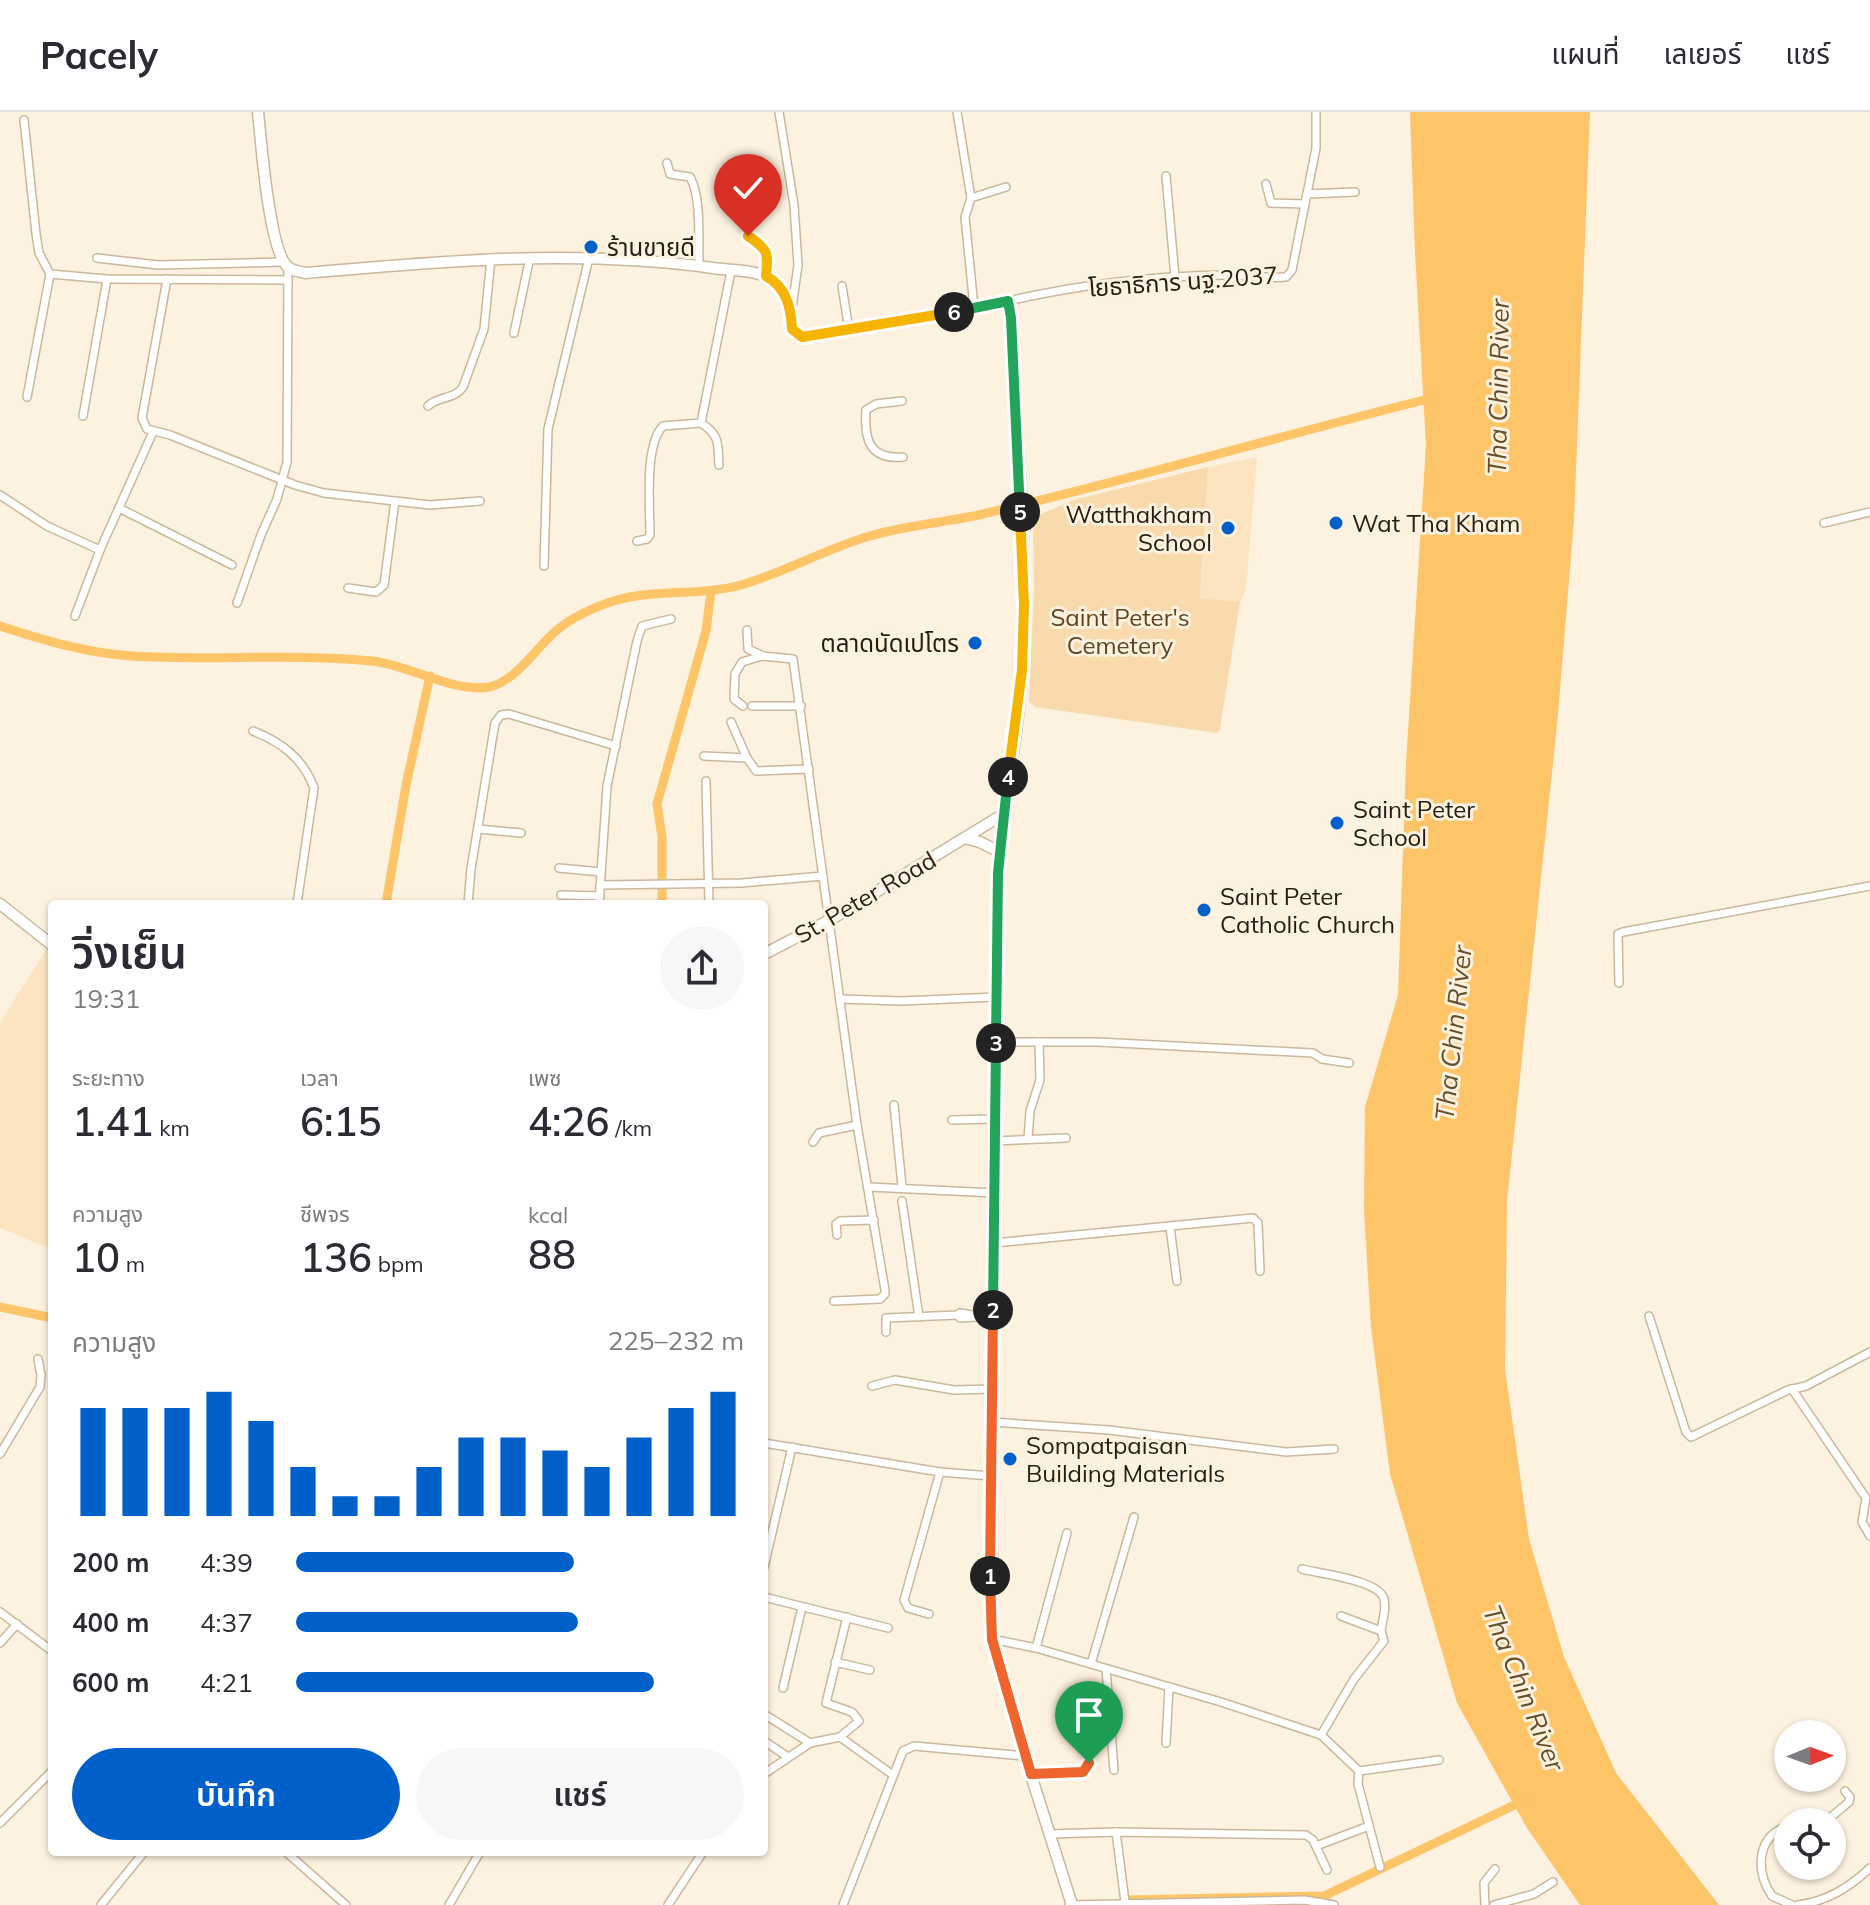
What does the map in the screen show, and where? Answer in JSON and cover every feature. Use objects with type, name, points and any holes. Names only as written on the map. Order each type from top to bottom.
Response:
[{"type":"street","points":[[237,603],[283,480],[289,431],[288,280],[286,265],[277,248],[258,112]]},
{"type":"street","points":[[779,112],[795,220],[798,265],[792,329],[802,337],[1008,301],[1024,605],[1020,701],[1002,815],[1000,852],[991,1422],[992,1639],[1049,1834],[1071,1905],[1304,1900],[1334,1905]]},
{"type":"street","points":[[957,112],[971,198],[965,217],[974,307]]},
{"type":"street","name":"โยธาธิการ นฐ.2037","points":[[1008,301],[1045,293],[1175,277],[1286,277],[1292,270],[1316,148],[1316,112]]},
{"type":"street","points":[[24,120],[39,253],[50,274],[27,397]]},
{"type":"street","points":[[667,163],[670,174],[690,177],[693,183],[699,266]]},
{"type":"street","points":[[1166,176],[1175,277]]},
{"type":"street","points":[[1266,184],[1271,203],[1305,204]]},
{"type":"street","points":[[971,198],[1006,187]]},
{"type":"street","points":[[1307,194],[1355,192]]},
{"type":"street","points":[[747,219],[748,236],[764,247],[768,255],[766,276]]},
{"type":"street","points":[[97,258],[158,265],[286,265],[306,273],[530,257],[699,266],[766,276],[782,289],[791,315]]},
{"type":"street","points":[[514,333],[530,257]]},
{"type":"street","points":[[428,406],[433,401],[457,395],[463,387],[484,329],[491,258]]},
{"type":"street","points":[[544,566],[548,429],[589,258]]},
{"type":"street","points":[[701,423],[731,271]]},
{"type":"street","points":[[50,274],[107,279],[288,280]]},
{"type":"street","points":[[83,416],[107,279]]},
{"type":"street","points":[[167,279],[143,425],[153,432],[170,435],[324,493],[430,505],[480,501]]},
{"type":"street","points":[[842,286],[849,330]]},
{"type":"street","points":[[902,401],[870,406],[866,416],[868,444],[873,450],[889,458],[903,457]]},
{"type":"street","points":[[637,541],[650,535],[652,446],[659,429],[663,426],[701,423],[712,430],[718,440],[719,465]]},
{"type":"street","points":[[75,616],[100,550],[153,432]]},
{"type":"street","points":[[0,495],[47,526],[100,550]]},
{"type":"street","points":[[348,588],[376,592],[384,585],[395,501]]},
{"type":"street","points":[[119,508],[232,565]]},
{"type":"street","points":[[1824,523],[1870,512]]},
{"type":"street","points":[[561,895],[600,900],[607,786],[640,629],[671,619]]},
{"type":"street","points":[[747,630],[748,649],[762,656]]},
{"type":"street","points":[[743,706],[734,699],[735,674],[746,659],[762,656],[793,659],[857,1125],[885,1294],[880,1299],[834,1301]]},
{"type":"street","points":[[752,706],[801,706]]},
{"type":"street","points":[[469,900],[495,723],[501,715],[509,714],[616,746]]},
{"type":"street","points":[[731,722],[753,768],[764,773],[809,769]]},
{"type":"street","points":[[253,731],[288,749],[310,777],[314,788],[298,900]]},
{"type":"street","points":[[704,756],[747,758]]},
{"type":"street","points":[[706,781],[709,900]]},
{"type":"street","name":"St. Peter Road","points":[[768,952],[830,920],[1002,815]]},
{"type":"street","points":[[478,829],[521,833]]},
{"type":"street","points":[[965,838],[1000,852]]},
{"type":"street","points":[[559,868],[601,872]]},
{"type":"street","points":[[600,885],[823,876]]},
{"type":"street","points":[[1619,983],[1618,934],[1623,932],[1870,886]]},
{"type":"street","points":[[0,904],[48,942]]},
{"type":"street","points":[[840,999],[901,1001],[996,997]]},
{"type":"street","points":[[996,1042],[1098,1042],[1313,1053],[1322,1059],[1349,1063]]},
{"type":"street","points":[[1028,1139],[1030,1111],[1040,1080],[1039,1042]]},
{"type":"street","points":[[894,1105],[902,1186]]},
{"type":"street","points":[[952,1120],[995,1119]]},
{"type":"street","points":[[813,1142],[819,1133],[857,1125]]},
{"type":"street","points":[[995,1141],[1066,1138]]},
{"type":"street","points":[[869,1187],[902,1186],[995,1193]]},
{"type":"street","points":[[902,1201],[919,1317]]},
{"type":"street","points":[[994,1243],[1253,1218],[1258,1223],[1260,1271]]},
{"type":"street","points":[[837,1235],[836,1224],[840,1221],[874,1220]]},
{"type":"street","points":[[1170,1227],[1177,1281]]},
{"type":"street","points":[[886,1332],[886,1318],[993,1316]]},
{"type":"street","points":[[1649,1316],[1686,1432],[1691,1437],[1792,1389],[1806,1386],[1870,1352]]},
{"type":"street","points":[[0,1454],[40,1387],[38,1359]]},
{"type":"street","points":[[872,1386],[895,1380],[954,1390],[992,1389]]},
{"type":"street","points":[[1792,1389],[1866,1498],[1862,1522],[1870,1536]]},
{"type":"street","points":[[991,1422],[1109,1430],[1286,1452],[1334,1449]]},
{"type":"street","points":[[768,1444],[940,1472],[991,1476]]},
{"type":"street","points":[[768,1550],[792,1447]]},
{"type":"street","points":[[929,1614],[908,1608],[904,1600],[940,1472]]},
{"type":"street","points":[[1091,1664],[1134,1517]]},
{"type":"street","points":[[1036,1648],[1067,1533]]},
{"type":"street","points":[[1302,1569],[1364,1582],[1379,1590],[1385,1602],[1382,1646],[1354,1679],[1321,1735]]},
{"type":"street","points":[[768,1598],[888,1628]]},
{"type":"street","points":[[783,1688],[802,1607]]},
{"type":"street","points":[[0,1612],[48,1648]]},
{"type":"street","points":[[1341,1616],[1381,1631]]},
{"type":"street","points":[[768,1771],[810,1743],[840,1737],[859,1721],[852,1712],[826,1703],[847,1617]]},
{"type":"street","points":[[0,1643],[17,1624]]},
{"type":"street","points":[[992,1639],[1091,1664],[1321,1735],[1359,1771]]},
{"type":"street","points":[[835,1662],[870,1670]]},
{"type":"street","points":[[1106,1669],[1114,1770]]},
{"type":"street","points":[[1166,1743],[1169,1687]]},
{"type":"street","points":[[768,1717],[810,1743]]},
{"type":"street","points":[[840,1737],[893,1775]]},
{"type":"street","points":[[768,1744],[788,1757]]},
{"type":"street","points":[[843,1905],[903,1751],[914,1746],[1025,1756]]},
{"type":"street","points":[[1359,1771],[1439,1760]]},
{"type":"street","points":[[1031,1774],[1083,1772],[1089,1763]]},
{"type":"street","points":[[1359,1771],[1358,1784],[1380,1867]]},
{"type":"street","points":[[0,1823],[48,1775]]},
{"type":"street","points":[[1842,1808],[1849,1802],[1850,1797],[1846,1792]]},
{"type":"street","points":[[1316,1846],[1369,1826]]},
{"type":"street","points":[[1116,1832],[1125,1902]]},
{"type":"street","points":[[1049,1834],[1301,1834],[1310,1836],[1327,1870]]},
{"type":"street","points":[[1774,1835],[1764,1846],[1760,1862],[1772,1896],[1795,1905],[1832,1897],[1848,1888],[1870,1868]]},
{"type":"street","points":[[101,1905],[141,1856]]},
{"type":"street","points":[[291,1856],[346,1905]]},
{"type":"street","points":[[449,1905],[478,1856]]},
{"type":"street","points":[[668,1905],[700,1856]]},
{"type":"street","points":[[1485,1905],[1484,1883],[1495,1869]]},
{"type":"street","points":[[1494,1905],[1534,1894],[1553,1882]]},
{"type":"shaded area","name":"Watthakham School","points":[[1257,457],[1246,589],[1240,602],[1200,598],[1208,467]]},
{"type":"shaded area","points":[[48,950],[48,1248],[0,1228],[0,1022]]},
{"type":"green space","name":"Saint Peter's Cemetery","points":[[1208,467],[1200,598],[1240,602],[1220,729],[1217,733],[1035,707],[1029,701],[1034,588],[1033,518],[1073,500]]},
{"type":"water","name":"Tha Chin River","points":[[1410,112],[1590,112],[1574,520],[1557,725],[1507,1201],[1505,1369],[1529,1539],[1564,1657],[1616,1773],[1719,1905],[1580,1905],[1527,1828],[1457,1703],[1390,1474],[1371,1327],[1364,1210],[1365,1107],[1398,995],[1406,764],[1426,445]]},
{"type":"waterway","points":[[0,626],[98,652],[162,657],[372,661],[460,686],[489,687],[517,671],[564,625],[617,600],[737,586],[870,536],[1032,502],[1432,398]]},
{"type":"waterway","points":[[662,900],[662,837],[657,804],[706,631],[711,591]]},
{"type":"waterway","points":[[387,900],[406,785],[430,676]]},
{"type":"waterway","points":[[0,1307],[48,1317]]},
{"type":"waterway","points":[[1126,1900],[1324,1896],[1525,1800]]},
{"type":"place","name":"ร้านขายดี","points":[[591,247]]},
{"type":"place","name":"Wat Tha Kham","points":[[1336,523]]},
{"type":"place","name":"Watthakham School","points":[[1228,528]]},
{"type":"place","name":"ตลาดนัดเปโตร","points":[[975,643]]},
{"type":"place","name":"Saint Peter School","points":[[1337,823]]},
{"type":"place","name":"Saint Peter Catholic Church","points":[[1204,910]]},
{"type":"place","name":"Sompatpaisan Building Materials","points":[[1010,1459]]},
{"type":"route","points":[[748,236],[764,247],[768,255],[766,276],[782,289],[791,315],[792,329],[802,337],[1008,301],[1015,378],[1024,605],[1020,701],[1002,815],[998,873],[990,1556],[992,1639],[1031,1774],[1083,1772],[1089,1763]]}]
